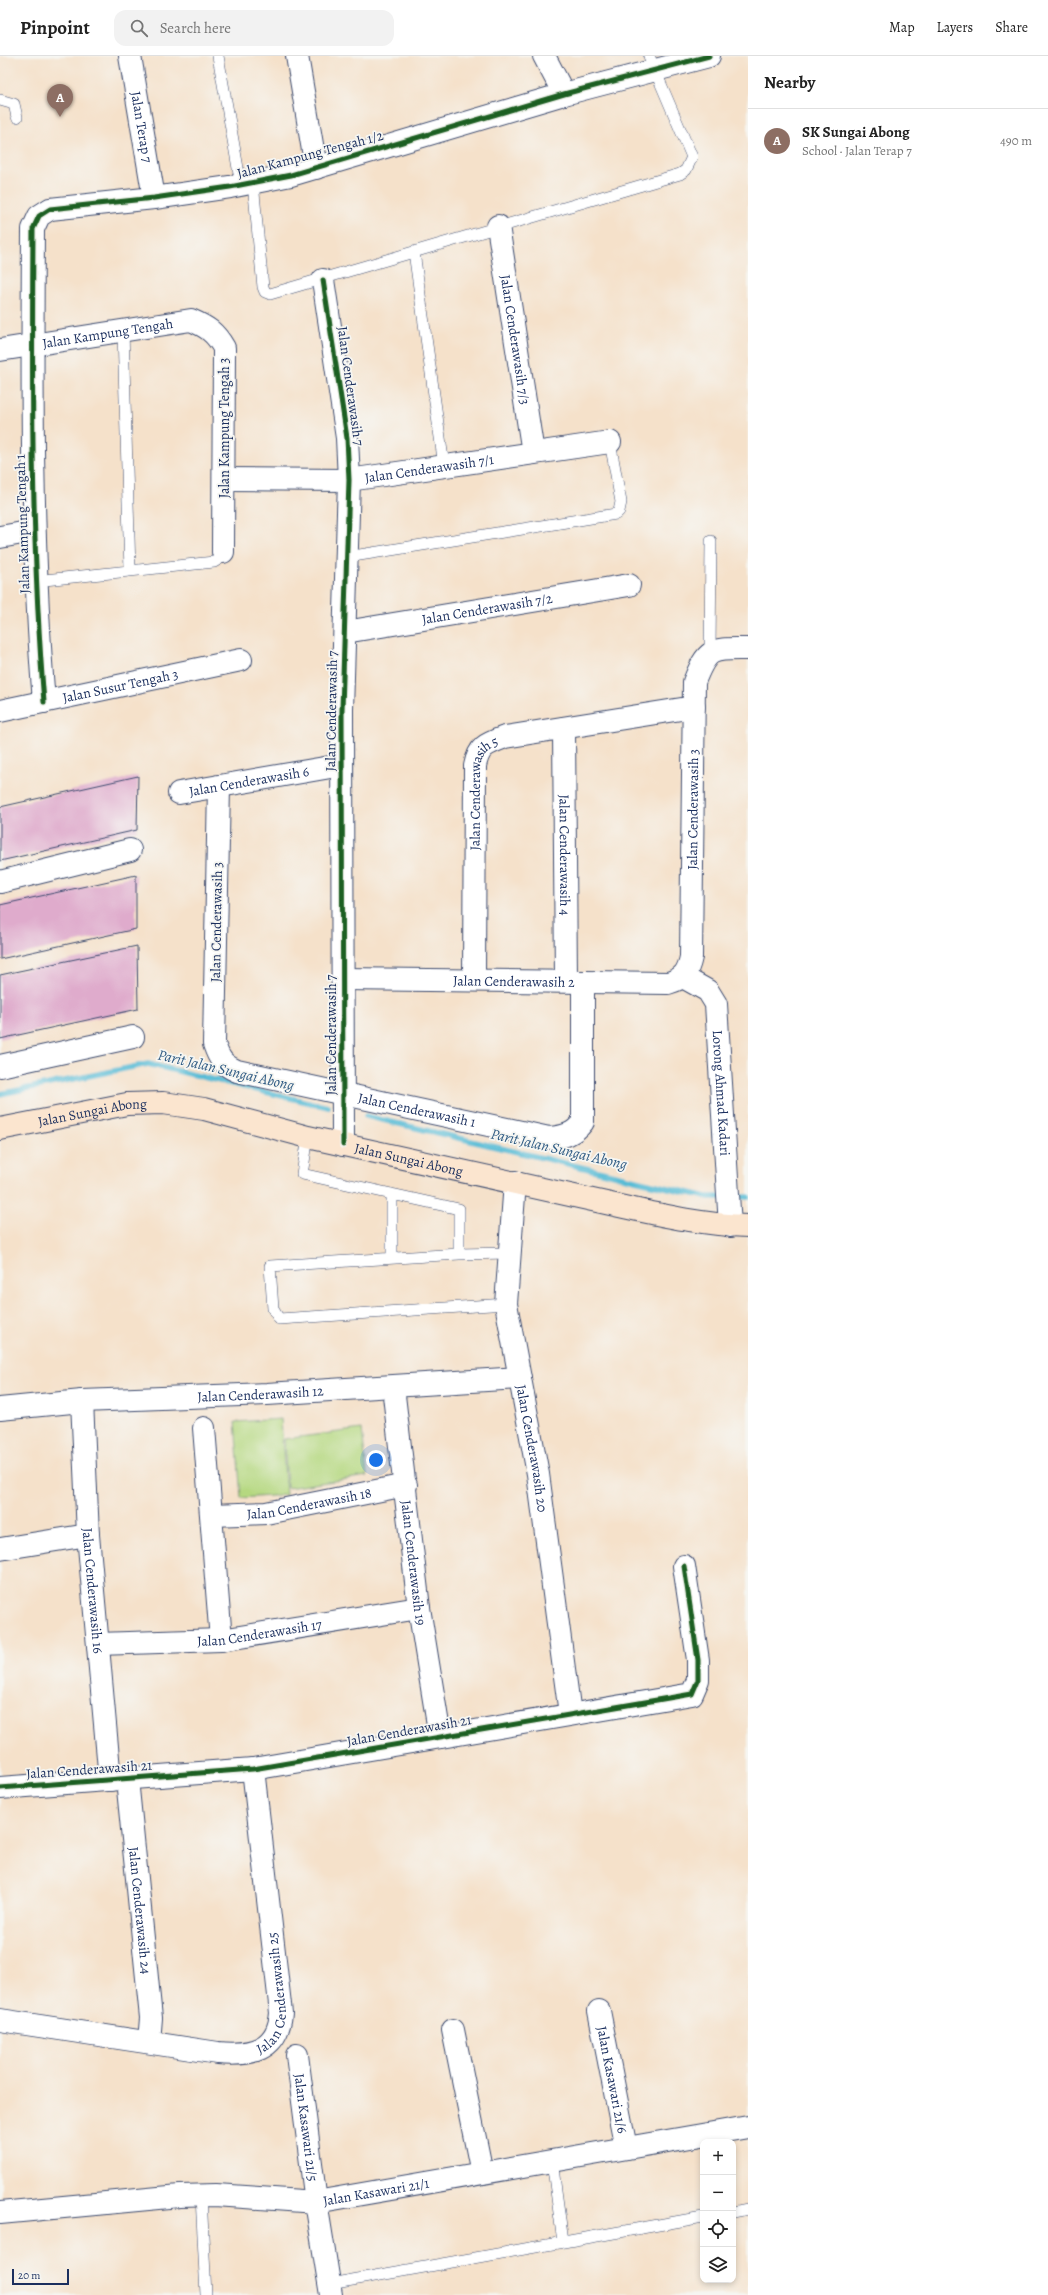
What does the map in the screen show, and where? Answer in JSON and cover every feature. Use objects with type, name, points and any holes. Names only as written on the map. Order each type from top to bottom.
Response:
[{"type":"street","name":"Jalan Terap 7","points":[[130,56],[154,198]]},
{"type":"street","points":[[297,56],[316,168]]},
{"type":"street","points":[[544,56],[564,94]]},
{"type":"street","name":"Jalan Kampung Tengah 1/2","points":[[32,345],[33,229],[39,216],[50,209],[154,198],[247,184],[316,168],[564,94],[653,63],[709,56]]},
{"type":"street","name":"Jalan Cenderawasih 7/3","points":[[498,226],[533,453]]},
{"type":"street","name":"Jalan Cenderawasih 7","points":[[323,280],[348,438],[349,480],[342,765],[343,1145]]},
{"type":"street","name":"Jalan Kampung Tengah","points":[[0,350],[192,320]]},
{"type":"street","name":"Jalan Kampung Tengah 3","points":[[192,320],[209,328],[224,348],[223,552]]},
{"type":"street","name":"Jalan Kampung Tengah 1","points":[[32,345],[35,581],[44,702]]},
{"type":"street","name":"Jalan Cenderawasih 7/1","points":[[224,479],[349,480],[610,442]]},
{"type":"street","points":[[0,536],[34,531]]},
{"type":"street","name":"Jalan Cenderawasih 7/2","points":[[345,632],[629,585]]},
{"type":"street","points":[[714,651],[748,648]]},
{"type":"street","name":"Jalan Cenderawasih 3","points":[[683,977],[688,968],[691,957],[694,682],[701,664],[714,651]]},
{"type":"street","name":"Jalan Susur Tengah 3","points":[[0,711],[241,660]]},
{"type":"street","name":"Jalan Cenderawasih 5","points":[[474,980],[474,766],[477,752],[488,744],[505,737],[694,707]]},
{"type":"street","name":"Jalan Cenderawasih 4","points":[[564,728],[575,981]]},
{"type":"street","name":"Jalan Cenderawasih 6","points":[[179,793],[342,765]]},
{"type":"street","name":"Jalan Cenderawasih 3","points":[[218,786],[214,1044],[218,1058],[225,1066],[237,1071],[343,1092]]},
{"type":"street","points":[[0,882],[130,850]]},
{"type":"street","name":"Jalan Cenderawasih 2","points":[[342,979],[668,983],[683,977]]},
{"type":"street","name":"Lorong Ahmad Kadari","points":[[683,977],[708,991],[716,1004],[727,1190],[739,1226]]},
{"type":"street","name":"Jalan Cenderawasih 1","points":[[343,1092],[549,1138],[563,1137],[577,1130],[583,1122],[575,981]]},
{"type":"street","points":[[0,1066],[133,1037]]},
{"type":"street","name":"Jalan Sungai Abong","points":[[0,1129],[127,1104],[163,1103],[204,1109],[308,1137],[669,1217],[739,1226]]},
{"type":"street","name":"Jalan Cenderawasih 20","points":[[515,1182],[506,1304],[538,1474],[570,1714]]},
{"type":"street","name":"Jalan Cenderawasih 12","points":[[0,1409],[82,1401],[124,1401],[393,1387],[520,1378]]},
{"type":"street","name":"Jalan Cenderawasih 19","points":[[393,1387],[406,1485],[419,1608],[440,1737]]},
{"type":"street","name":"Jalan Cenderawasih 16","points":[[82,1401],[88,1535],[98,1644],[118,1779]]},
{"type":"street","points":[[204,1428],[221,1640]]},
{"type":"street","name":"Jalan Cenderawasih 18","points":[[212,1515],[266,1513],[406,1485]]},
{"type":"street","points":[[0,1549],[88,1535]]},
{"type":"street","name":"Jalan Cenderawasih 21","points":[[0,1788],[253,1769],[692,1694],[698,1680],[698,1660],[684,1566]]},
{"type":"street","name":"Jalan Cenderawasih 17","points":[[98,1644],[221,1640],[419,1608]]},
{"type":"street","name":"Jalan Cenderawasih 25","points":[[0,2020],[218,2053],[248,2053],[268,2043],[280,2027],[279,1993],[253,1769]]},
{"type":"street","name":"Jalan Cenderawasih 24","points":[[118,1779],[151,2018],[149,2042]]},
{"type":"street","name":"Jalan Kasawari 21/6","points":[[599,2011],[626,2148]]},
{"type":"street","points":[[452,2030],[482,2173]]},
{"type":"street","name":"Jalan Kasawari 21/5","points":[[297,2055],[316,2202],[330,2290]]},
{"type":"street","name":"Jalan Kasawari 21/1","points":[[0,2213],[201,2196],[316,2202],[748,2127]]},
{"type":"lane","points":[[218,56],[247,184],[263,287],[265,292],[274,294],[498,226],[680,174],[686,170],[692,157],[653,63]]},
{"type":"lane","points":[[0,100],[14,104],[17,118]]},
{"type":"lane","points":[[414,252],[444,466]]},
{"type":"lane","points":[[123,331],[130,571]]},
{"type":"lane","points":[[347,557],[616,514],[619,511],[621,502],[610,442]]},
{"type":"lane","points":[[711,541],[714,651]]},
{"type":"lane","points":[[35,581],[214,562],[219,559],[223,552]]},
{"type":"lane","points":[[308,1137],[302,1174],[459,1209],[459,1254]]},
{"type":"lane","points":[[392,1194],[392,1258]]},
{"type":"lane","points":[[506,1304],[279,1319],[274,1315],[270,1266],[459,1254],[509,1254]]},
{"type":"lane","points":[[552,2161],[563,2242]]},
{"type":"lane","points":[[201,2196],[206,2295]]},
{"type":"lane","points":[[736,2211],[748,2209]]},
{"type":"lane","points":[[330,2290],[563,2242],[700,2218]]},
{"type":"green space","points":[[281,1419],[286,1495],[241,1498],[235,1422]]},
{"type":"green space","points":[[362,1429],[367,1476],[287,1488],[284,1439]]},
{"type":"building","points":[[138,776],[137,830],[0,861],[0,807]]},
{"type":"building","points":[[136,875],[136,929],[0,959],[0,905]]},
{"type":"building","points":[[137,946],[138,1009],[0,1039],[0,975]]},
{"type":"waterway","name":"Parit Jalan Sungai Abong","points":[[0,1094],[148,1064],[328,1107]]},
{"type":"waterway","name":"Parit Jalan Sungai Abong","points":[[366,1116],[707,1197],[724,1197]]},
{"type":"waterway","name":"Parit Jalan Sungai Abong","points":[[732,1197],[748,1197]]},
{"type":"cycle path","points":[[44,702],[37,584],[33,466],[33,229],[39,216],[50,209],[154,198],[230,187],[291,175],[564,94],[709,56]]},
{"type":"cycle path","points":[[323,280],[347,438],[349,480],[342,710],[343,1145]]},
{"type":"cycle path","points":[[0,1788],[253,1769],[692,1694],[698,1680],[698,1660],[684,1566]]},
{"type":"place","name":"SK Sungai Abong","points":[[60,117]]}]
